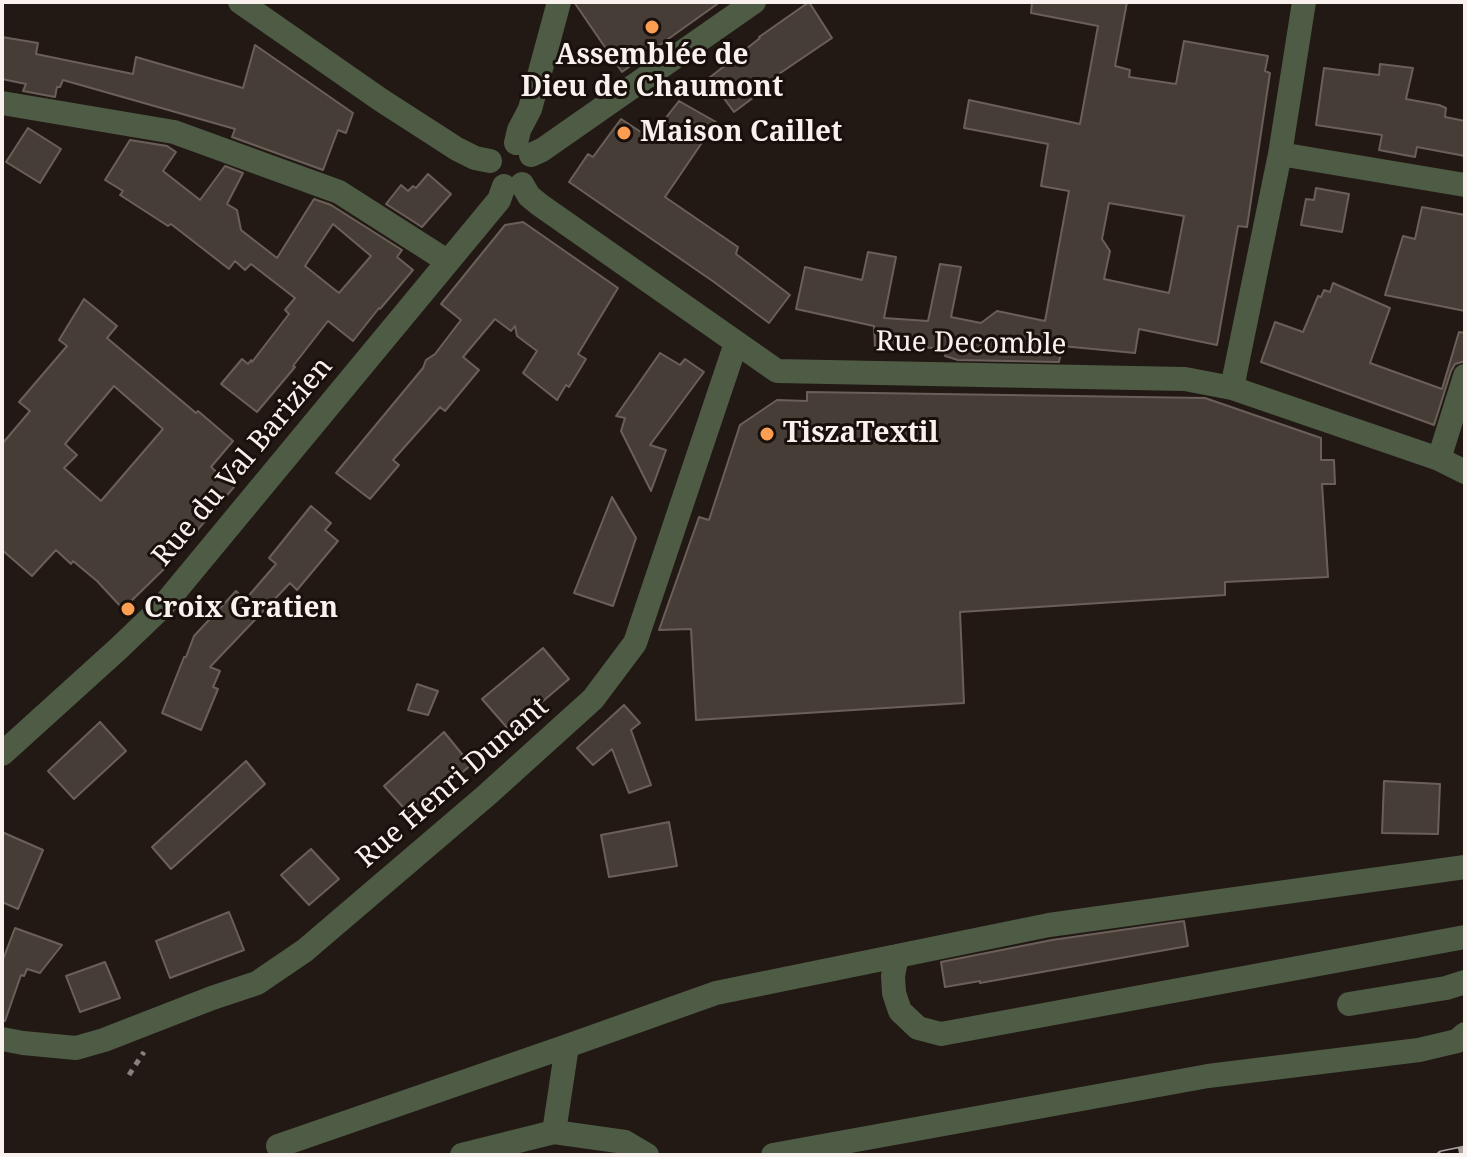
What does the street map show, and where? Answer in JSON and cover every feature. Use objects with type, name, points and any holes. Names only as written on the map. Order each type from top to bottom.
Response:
[{"type":"street","points":[[240,2],[457,149],[490,161]]},
{"type":"street","points":[[559,2],[530,109],[519,130],[523,149],[533,164],[532,171],[529,178],[513,185],[492,176],[490,170],[491,155],[501,145],[523,149],[542,150],[754,2]]},
{"type":"street","points":[[1232,388],[1280,154],[1304,2]]},
{"type":"street","points":[[2,103],[174,132],[339,192],[447,261]]},
{"type":"street","points":[[1280,154],[1465,185]]},
{"type":"street","name":"Rue du Val Barizien","points":[[2,754],[163,606],[513,185]]},
{"type":"street","name":"Rue Decomble","points":[[513,185],[777,371],[1185,379],[1232,388],[1439,459],[1465,472]]},
{"type":"street","name":"Rue Henri Dunant","points":[[2,1039],[76,1048],[257,983],[304,951],[489,793],[593,699],[635,643],[736,343]]},
{"type":"street","points":[[1439,459],[1465,376]]},
{"type":"street","points":[[278,1146],[716,993],[1049,925],[1465,867]]},
{"type":"street","points":[[897,956],[893,976],[900,1011],[918,1028],[941,1034],[1465,937]]},
{"type":"street","points":[[1349,1004],[1465,982]]},
{"type":"street","points":[[773,1155],[1208,1076],[1419,1050],[1457,1041],[1465,1034]]},
{"type":"street","points":[[554,1132],[567,1046]]},
{"type":"street","points":[[462,1155],[554,1132],[625,1142],[647,1155]]},
{"type":"building","name":"Assemblée de Dieu de Chaumont","points":[[574,2],[720,2],[622,72]]},
{"type":"building","points":[[809,2],[832,38],[767,82],[769,86],[734,112],[709,78]]},
{"type":"building","points":[[1032,2],[1127,2],[1115,66],[1130,70],[1129,77],[1176,84],[1184,41],[1268,56],[1265,71],[1270,73],[1247,227],[1238,226],[1217,345],[1139,329],[1135,353],[1062,346],[1059,362],[958,360],[945,356],[947,348],[875,347],[874,326],[796,309],[805,267],[862,280],[868,252],[896,257],[884,318],[928,321],[940,264],[961,267],[951,317],[981,323],[997,311],[1045,321],[1069,191],[1041,186],[1048,144],[964,128],[969,100],[1080,124],[1098,26],[1031,13]],"holes":[[[1109,203],[1184,216],[1169,293],[1104,279],[1110,251],[1102,239]]]},
{"type":"building","points":[[2,37],[38,43],[36,54],[133,74],[136,57],[243,88],[255,45],[353,113],[346,133],[338,130],[323,170],[232,137],[235,129],[63,80],[57,87],[55,97],[23,91],[26,84],[2,79]]},
{"type":"building","points":[[1380,64],[1413,68],[1406,99],[1439,105],[1446,108],[1445,117],[1465,121],[1465,156],[1417,147],[1415,157],[1379,150],[1382,135],[1316,125],[1324,68],[1379,75]]},
{"type":"building","points":[[679,101],[716,122],[665,197],[738,247],[736,254],[790,295],[769,323],[569,182],[588,154],[593,157],[621,119],[650,138]]},
{"type":"building","points":[[28,128],[61,149],[40,183],[6,162]]},
{"type":"building","points":[[130,140],[167,146],[176,152],[163,171],[200,200],[225,166],[243,173],[227,204],[237,210],[241,230],[277,258],[314,199],[331,205],[402,250],[397,257],[413,270],[353,341],[328,321],[257,412],[221,384],[242,359],[248,364],[252,362],[289,314],[285,310],[295,298],[251,264],[245,270],[235,261],[229,269],[171,224],[168,226],[120,195],[123,191],[105,180]],"holes":[[[333,224],[371,256],[339,293],[305,266]]]},
{"type":"building","points":[[428,174],[451,194],[422,227],[386,204],[401,185],[408,191],[413,186],[416,188]]},
{"type":"building","points":[[1316,188],[1349,194],[1342,232],[1301,225],[1306,199],[1314,200]]},
{"type":"building","points":[[1422,207],[1465,215],[1465,311],[1385,295],[1403,236],[1415,239]]},
{"type":"building","points":[[523,222],[618,288],[578,354],[586,359],[557,400],[523,373],[537,351],[517,336],[515,326],[511,331],[495,319],[463,357],[479,370],[445,411],[440,407],[393,460],[399,465],[370,499],[336,473],[461,320],[441,304],[505,225]]},
{"type":"building","points":[[1333,283],[1390,308],[1370,363],[1442,389],[1459,332],[1465,333],[1465,361],[1455,364],[1451,371],[1434,425],[1261,362],[1275,322],[1303,332],[1318,296],[1321,297],[1324,290],[1330,292]]},
{"type":"building","points":[[84,299],[117,326],[107,338],[233,441],[211,467],[234,487],[166,567],[123,609],[97,581],[56,550],[32,576],[2,550],[2,444],[30,411],[19,402],[67,346],[59,340]],"holes":[[[114,386],[163,429],[101,501],[64,468],[77,455],[65,444]]]},
{"type":"building","points":[[660,353],[680,365],[685,359],[704,372],[650,445],[666,450],[651,491],[621,431],[625,418],[616,416]]},
{"type":"building","points":[[807,392],[1205,398],[1321,438],[1321,460],[1334,460],[1335,484],[1322,484],[1328,577],[1225,582],[1225,595],[960,612],[964,703],[696,720],[691,629],[659,630],[699,517],[709,520],[740,425],[777,400],[807,401]]},
{"type":"building","points":[[612,497],[636,538],[613,606],[574,593]]},
{"type":"building","points":[[311,506],[331,523],[325,530],[338,541],[297,590],[290,583],[210,667],[220,671],[213,687],[218,689],[201,730],[162,713],[194,636],[236,591],[245,600],[276,564],[269,558]]},
{"type":"building","points":[[543,648],[569,679],[509,730],[482,699]]},
{"type":"building","points":[[417,684],[438,691],[428,715],[408,710]]},
{"type":"building","points":[[624,705],[640,723],[631,730],[651,785],[629,793],[612,749],[593,765],[577,748]]},
{"type":"building","points":[[100,722],[126,751],[74,799],[48,771]]},
{"type":"building","points":[[444,732],[471,765],[411,816],[384,786]]},
{"type":"building","points":[[246,761],[265,784],[171,869],[152,847]]},
{"type":"building","points":[[1384,781],[1440,784],[1438,834],[1382,833]]},
{"type":"building","points":[[669,822],[677,866],[609,877],[601,835]]},
{"type":"building","points":[[2,832],[43,850],[18,909],[2,902]]},
{"type":"building","points":[[311,849],[339,879],[309,905],[281,875]]},
{"type":"building","points":[[229,912],[244,950],[170,978],[156,941]]},
{"type":"building","points":[[1184,921],[1188,946],[945,987],[941,962],[1052,940]]},
{"type":"building","points":[[15,928],[62,945],[40,973],[27,969],[24,976],[21,975],[5,1021],[2,1020],[2,962]]},
{"type":"building","points":[[105,962],[120,998],[80,1012],[66,976]]},
{"type":"railway","points":[[1441,1155],[1465,1150]]},
{"type":"place","name":"Assemblée de Dieu de Chaumont","points":[[652,27]]},
{"type":"place","name":"Maison Caillet","points":[[624,133]]},
{"type":"place","name":"TiszaTextil","points":[[767,434]]},
{"type":"place","name":"Croix Gratien","points":[[128,609]]}]
